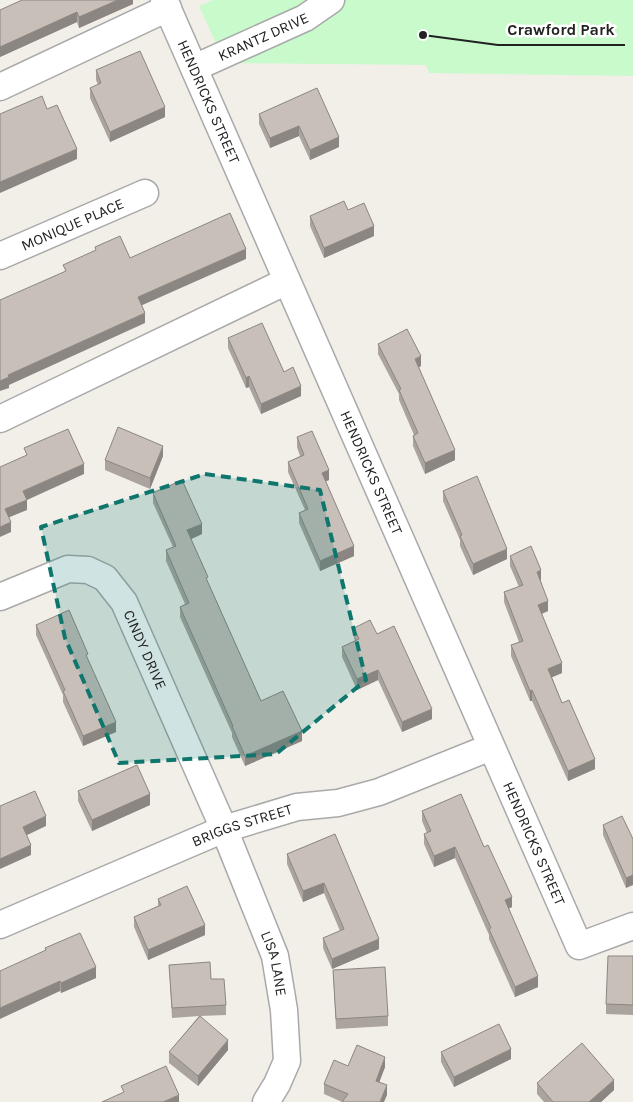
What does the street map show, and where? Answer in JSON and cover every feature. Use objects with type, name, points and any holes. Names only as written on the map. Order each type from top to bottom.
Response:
[{"type":"street","name":"KRANTZ DRIVE","points":[[194,68],[305,18],[331,0]]},
{"type":"street","name":"HENDRICKS STREET","points":[[166,4],[579,946],[633,926]]},
{"type":"street","points":[[0,87],[166,4]]},
{"type":"street","name":"MONIQUE PLACE","points":[[0,256],[146,193]]},
{"type":"street","points":[[0,419],[286,281]]},
{"type":"street","name":"CINDY DRIVE","points":[[0,597],[68,569],[88,570],[105,578],[124,602],[224,829]]},
{"type":"street","name":"BRIGGS STREET","points":[[0,926],[224,829],[297,807],[338,803],[379,792],[491,747]]},
{"type":"street","name":"LISA LANE","points":[[224,829],[275,956],[284,1010],[287,1061],[277,1084],[266,1102]]},
{"type":"highlighted area","points":[[205,474],[320,490],[366,680],[276,754],[119,763],[65,638],[41,527]]},
{"type":"green space","points":[[213,0],[633,0],[633,76],[429,73],[426,65],[225,63],[199,6]]},
{"type":"building","points":[[22,0],[118,0],[79,17],[77,12],[0,47],[0,10]]},
{"type":"building","points":[[140,51],[165,107],[110,132],[90,88],[101,83],[96,70]]},
{"type":"building","points":[[317,88],[339,137],[310,150],[299,126],[270,138],[259,114]]},
{"type":"building","points":[[42,96],[47,109],[57,105],[77,149],[0,182],[0,114]]},
{"type":"building","points":[[344,201],[348,210],[364,203],[374,226],[324,248],[310,216]]},
{"type":"building","points":[[230,213],[246,249],[138,297],[145,313],[8,375],[9,377],[0,381],[0,300],[66,271],[63,265],[96,250],[95,247],[120,236],[130,258]]},
{"type":"building","points":[[262,323],[284,372],[293,367],[301,386],[261,404],[249,376],[246,378],[228,338]]},
{"type":"building","points":[[407,329],[421,356],[415,359],[455,450],[425,463],[413,436],[418,433],[399,390],[401,389],[378,344]]},
{"type":"building","points":[[118,427],[163,446],[150,478],[105,460]]},
{"type":"building","points":[[68,429],[84,464],[23,491],[27,500],[5,509],[11,522],[0,527],[0,467],[27,455],[24,448]]},
{"type":"building","points":[[312,431],[329,470],[322,473],[354,546],[320,561],[299,513],[308,509],[288,462],[304,455],[297,437]]},
{"type":"building","points":[[477,476],[507,549],[473,564],[443,491]]},
{"type":"building","points":[[182,480],[202,524],[187,530],[208,577],[206,578],[261,701],[283,691],[302,731],[245,756],[180,607],[189,603],[166,550],[176,546],[153,493]]},
{"type":"building","points":[[531,546],[541,570],[537,572],[548,601],[538,605],[562,663],[548,669],[562,703],[569,700],[595,759],[568,771],[532,690],[530,691],[511,645],[523,641],[504,592],[523,585],[510,556]]},
{"type":"building","points":[[69,610],[88,654],[86,655],[116,722],[83,736],[36,625]]},
{"type":"building","points":[[370,620],[377,634],[394,626],[432,709],[402,722],[378,670],[357,679],[342,647],[359,639],[354,628]]},
{"type":"building","points":[[137,765],[150,794],[92,820],[78,791]]},
{"type":"building","points":[[35,791],[46,816],[23,827],[31,845],[0,859],[0,806]]},
{"type":"building","points":[[461,794],[484,847],[488,845],[512,897],[505,900],[538,976],[515,987],[455,847],[434,856],[424,834],[431,831],[422,811]]},
{"type":"building","points":[[622,816],[633,839],[633,875],[626,878],[603,825]]},
{"type":"building","points":[[335,834],[379,939],[332,959],[323,938],[344,929],[324,883],[303,891],[287,854]]},
{"type":"building","points":[[187,886],[205,925],[148,950],[134,917],[161,905],[158,899]]},
{"type":"building","points":[[80,933],[96,967],[0,1008],[0,971]]},
{"type":"building","points":[[608,956],[633,956],[633,1005],[606,1004]]},
{"type":"building","points":[[210,962],[211,979],[224,979],[226,1005],[172,1008],[169,965]]},
{"type":"building","points":[[385,967],[388,1016],[336,1019],[333,970]]},
{"type":"building","points":[[200,1016],[228,1040],[198,1076],[169,1052]]},
{"type":"building","points":[[499,1024],[511,1049],[454,1077],[441,1052]]},
{"type":"building","points":[[582,1043],[614,1080],[589,1102],[553,1102],[537,1083]]},
{"type":"building","points":[[357,1045],[385,1057],[376,1081],[387,1085],[380,1102],[342,1102],[348,1094],[324,1084],[334,1060],[348,1066]]},
{"type":"building","points":[[166,1066],[179,1095],[163,1102],[102,1102],[124,1092],[121,1086]]},
{"type":"place","name":"Crawford Park","points":[[423,35]]}]
